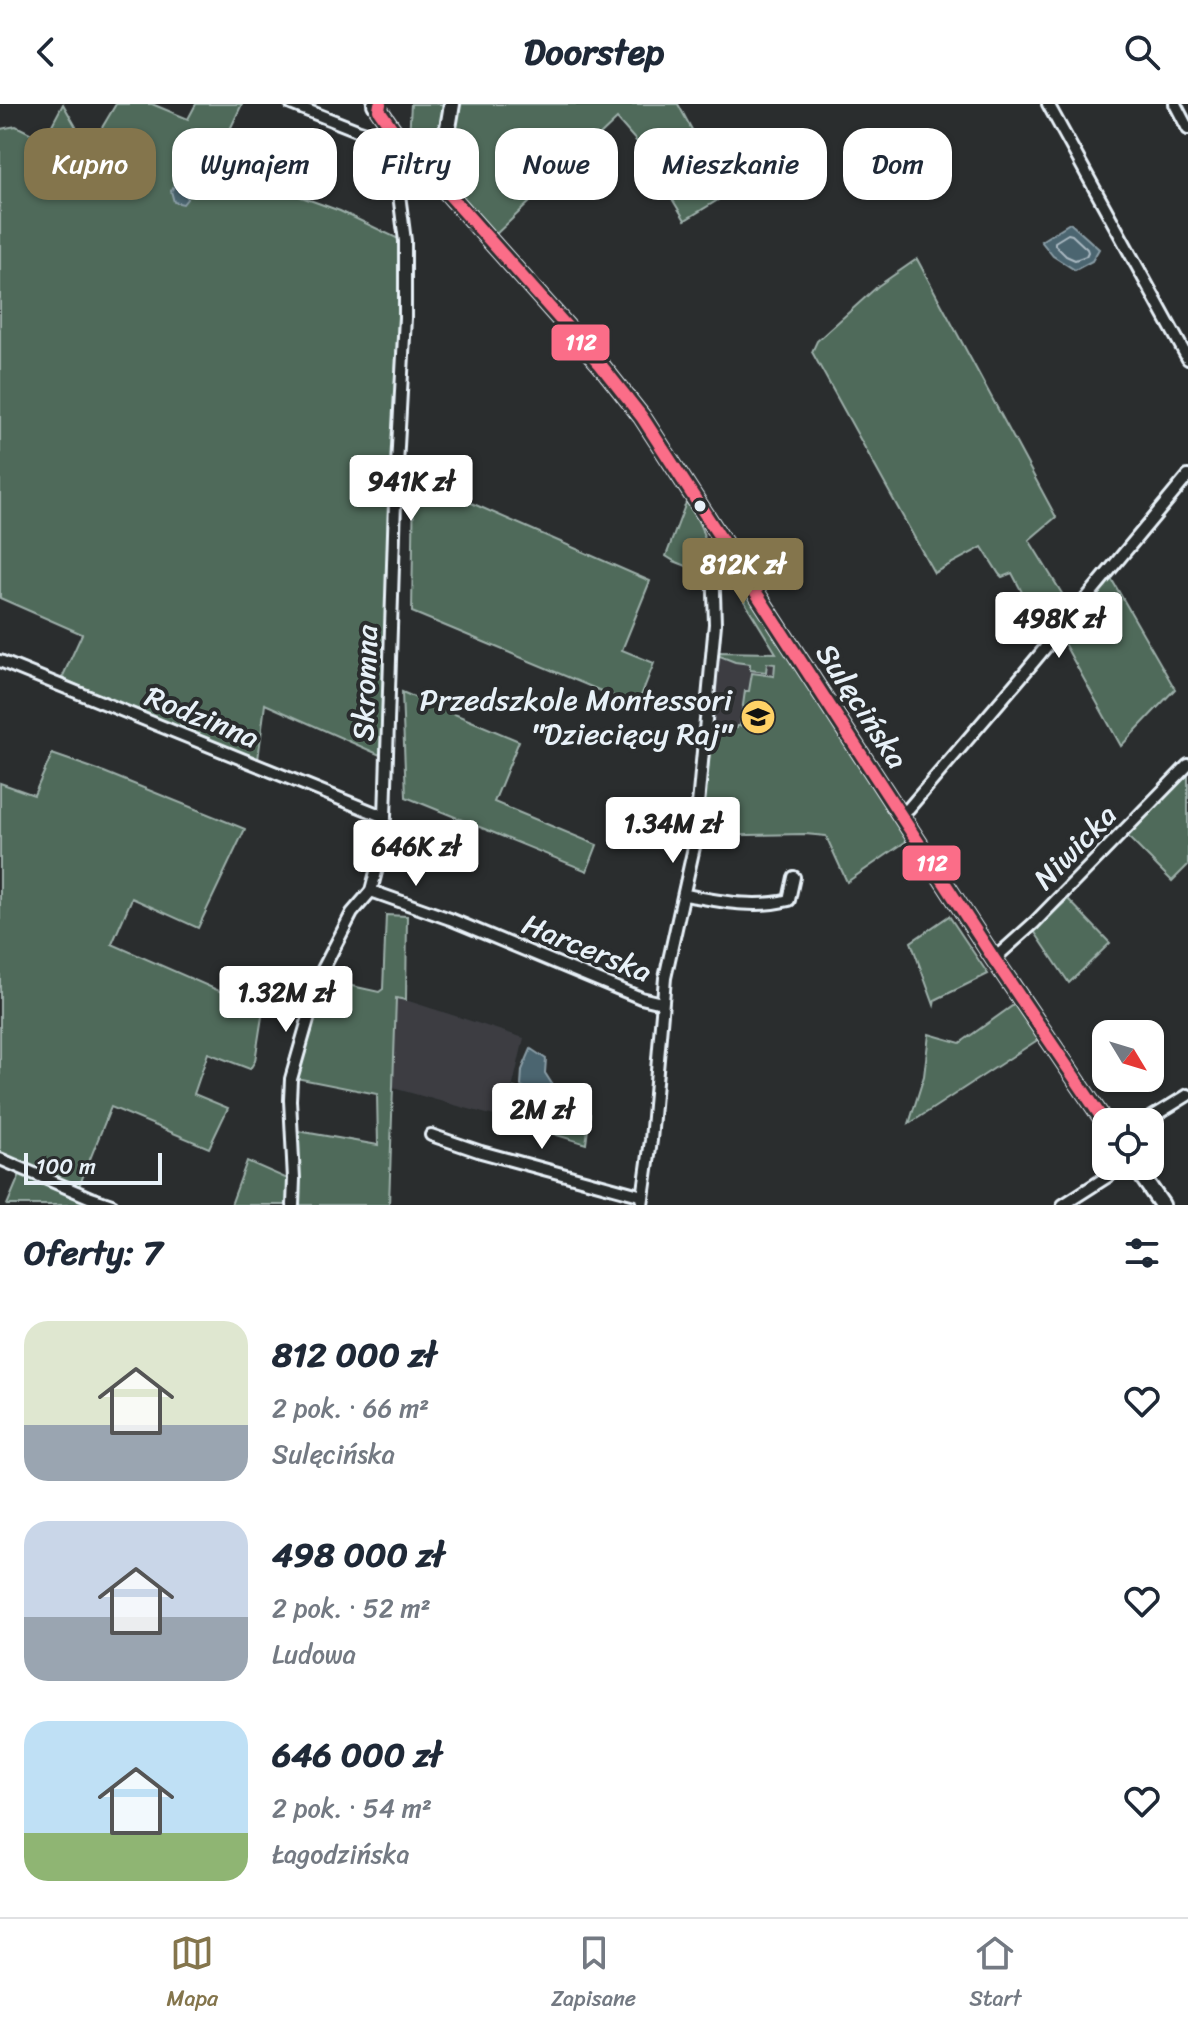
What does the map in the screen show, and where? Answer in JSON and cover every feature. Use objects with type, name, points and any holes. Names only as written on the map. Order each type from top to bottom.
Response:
[{"type":"street","points":[[291,104],[353,128]]},
{"type":"street","points":[[447,128],[452,104]]},
{"type":"street","points":[[1048,104],[1188,359]]},
{"type":"street","points":[[1175,104],[1188,129]]},
{"type":"street","name":"Sulęcińska","points":[[377,107],[392,128]]},
{"type":"street","name":"Skromna","points":[[293,1205],[291,1079],[322,971],[352,913],[371,891],[381,853],[385,817],[395,502],[405,318],[405,241],[400,200]]},
{"type":"street","name":"Sulęcińska","points":[[452,200],[600,364],[642,417],[994,959],[1095,1108]]},
{"type":"street","points":[[901,814],[1021,677],[1188,476]]},
{"type":"street","points":[[431,1135],[643,1200],[665,978],[694,847],[715,624],[713,561],[726,547]]},
{"type":"street","name":"Rodzinna","points":[[0,661],[385,817]]},
{"type":"street","name":"Niwicka","points":[[994,959],[1034,923],[1188,765]]},
{"type":"street","points":[[685,895],[732,903],[771,904],[789,900],[794,877]]},
{"type":"street","name":"Harcerska","points":[[371,891],[450,919],[641,998],[662,1003]]},
{"type":"street","points":[[1164,1110],[1188,1095]]},
{"type":"street","points":[[0,1159],[112,1205]]},
{"type":"street","points":[[1063,1205],[1102,1180]]},
{"type":"street","points":[[1145,1180],[1162,1205]]},
{"type":"shaded area","name":"Przedszkole Montessori \"Dziecięcy Raj\"","points":[[718,652],[777,653],[815,711],[704,780]]},
{"type":"shaded area","points":[[396,997],[524,1038],[505,1119],[393,1088]]},
{"type":"green space","points":[[63,104],[77,128],[50,128]]},
{"type":"green space","points":[[116,104],[152,104],[188,119],[196,104],[242,104],[231,128],[172,128],[172,200],[310,200],[401,240],[380,755],[265,704],[257,768],[62,678],[82,634],[0,598],[0,129],[16,126],[24,130],[24,200],[156,200],[156,128],[102,128]]},
{"type":"green space","points":[[411,104],[446,104],[441,128],[410,128]]},
{"type":"green space","points":[[459,104],[678,104],[691,128],[634,128],[634,138],[617,119],[608,128],[495,128],[495,200],[532,200],[493,237],[461,200],[479,200],[479,128],[455,128]]},
{"type":"green space","points":[[673,200],[718,200],[685,220]]},
{"type":"green space","points":[[917,259],[1056,517],[1029,540],[1074,613],[1108,573],[1175,689],[1121,746],[1060,636],[1048,642],[1012,573],[1002,577],[982,547],[934,573],[812,352],[817,341],[878,286]]},
{"type":"green space","points":[[414,478],[650,581],[622,650],[654,663],[637,706],[412,612]]},
{"type":"green space","points":[[687,500],[704,538],[709,575],[666,556]]},
{"type":"green space","points":[[723,561],[730,564],[908,840],[847,882],[826,836],[701,836],[710,723],[740,726],[745,691],[749,691],[752,673],[774,676],[775,664],[767,663],[766,672],[750,670],[750,664],[735,662],[717,655],[718,652],[776,653],[725,570],[717,572]]},
{"type":"green space","points":[[402,692],[519,741],[494,802],[597,845],[587,871],[406,797]]},
{"type":"green space","points":[[52,754],[245,829],[198,928],[132,898],[112,944],[263,1010],[255,1061],[250,1069],[208,1053],[194,1094],[228,1108],[209,1148],[111,1107],[76,1194],[102,1205],[7,1205],[23,1167],[0,1157],[0,783],[34,795]]},
{"type":"green space","points":[[1188,772],[1188,865],[1172,881],[1127,836]]},
{"type":"green space","points":[[1068,899],[1110,943],[1069,983],[1034,931]]},
{"type":"green space","points":[[386,915],[407,916],[406,1000],[396,998],[389,1205],[231,1205],[247,1161],[292,1181],[292,1130],[378,1145],[377,1094],[291,1077],[320,979],[379,992],[383,989]]},
{"type":"green space","points":[[949,916],[988,974],[935,1000],[934,1005],[911,942]]},
{"type":"green space","points":[[1015,1004],[1039,1039],[909,1124],[924,1076],[929,1034],[960,1043]]},
{"type":"green space","points":[[514,1088],[590,1114],[586,1144],[505,1119]]},
{"type":"water","points":[[1070,223],[1099,249],[1092,261],[1075,270],[1053,256],[1041,241]]},
{"type":"water","points":[[531,1049],[546,1059],[545,1073],[552,1084],[547,1091],[531,1091],[521,1086],[522,1070]]},
{"type":"transit line","name":"112","points":[[380,104],[379,110],[397,136],[600,364],[642,417],[994,959],[1095,1108]]},
{"type":"place","name":"Przedszkole Montessori \"Dziecięcy Raj\"","points":[[758,717]]}]
